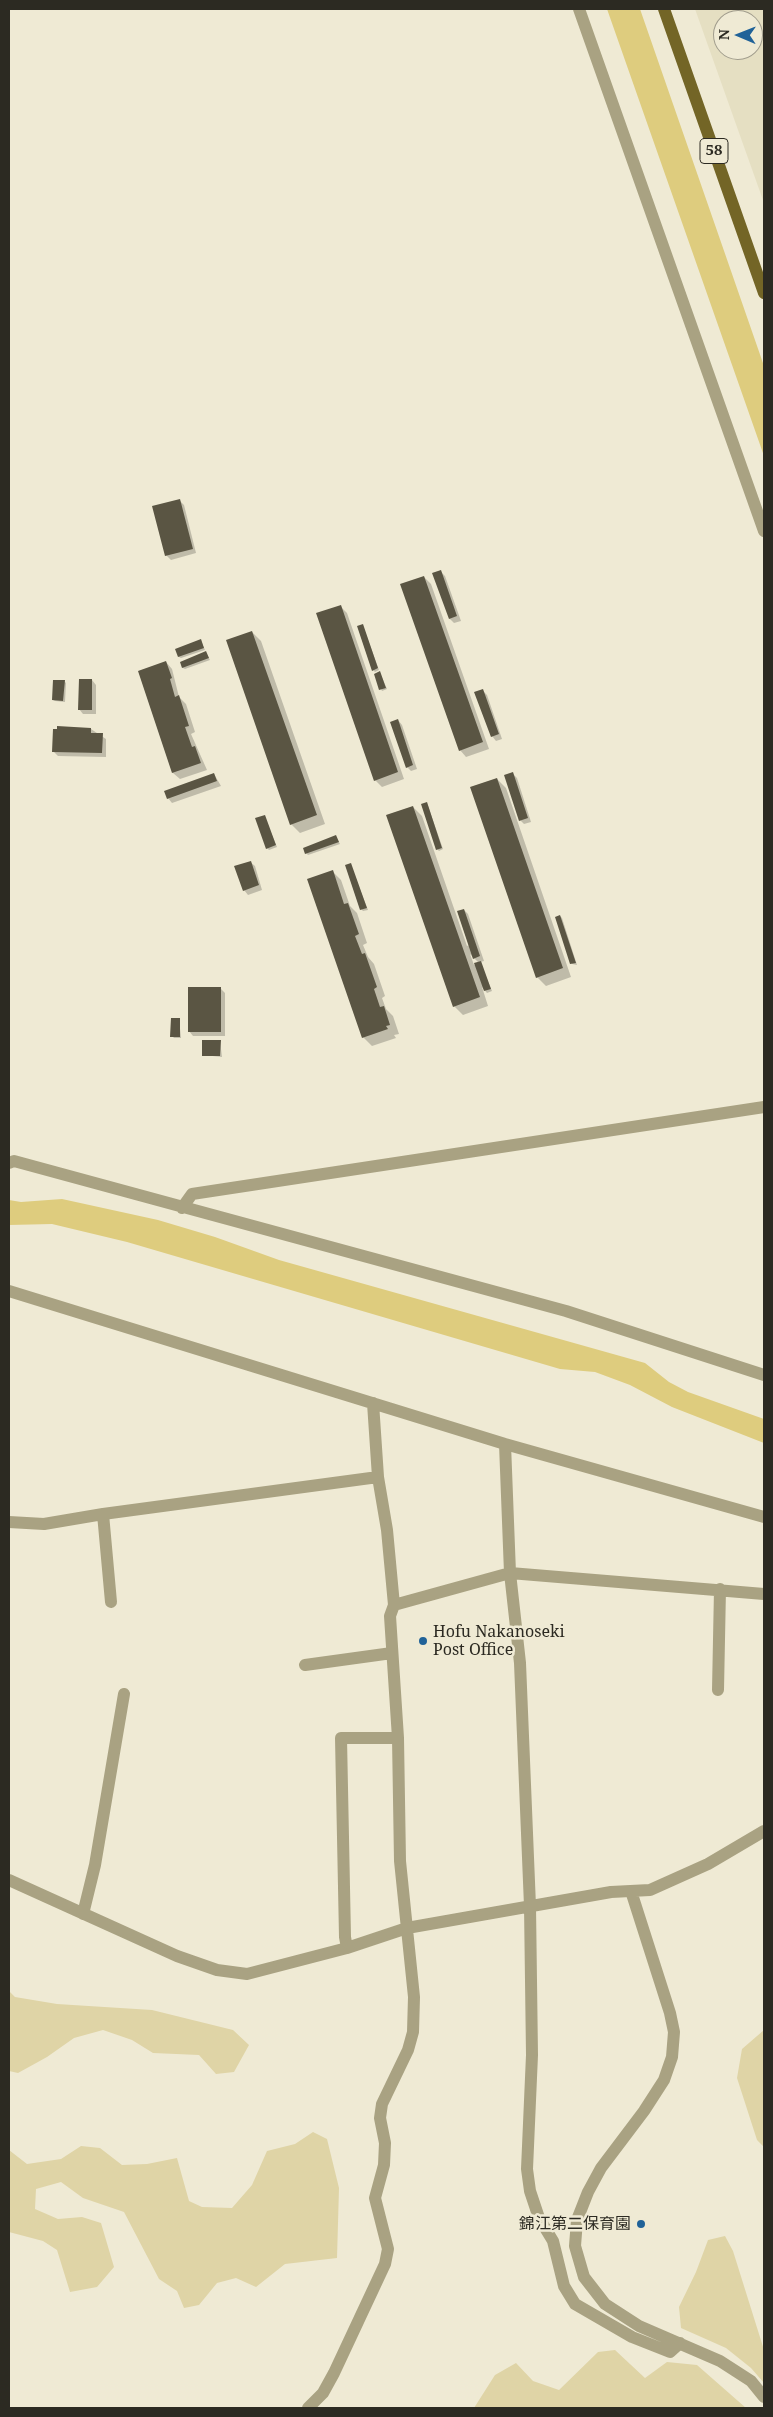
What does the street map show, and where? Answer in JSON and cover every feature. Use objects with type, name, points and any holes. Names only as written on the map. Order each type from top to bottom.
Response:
[{"type":"main road","name":"58","points":[[664,9],[764,293]]},
{"type":"street","points":[[579,9],[764,531]]},
{"type":"street","points":[[182,1208],[192,1194],[764,1107]]},
{"type":"street","points":[[9,1163],[14,1161],[566,1311],[764,1375]]},
{"type":"street","points":[[9,1291],[505,1444],[764,1517]]},
{"type":"street","points":[[308,2408],[323,2393],[334,2373],[385,2264],[388,2249],[375,2198],[384,2165],[385,2142],[380,2118],[382,2104],[408,2050],[413,2032],[414,1997],[400,1861],[398,1738],[390,1616],[394,1605],[387,1530],[378,1477],[373,1403]]},
{"type":"street","points":[[505,1444],[510,1573],[520,1663],[530,1906],[532,2055],[528,2169],[530,2191],[539,2218],[553,2241],[564,2286],[574,2304],[632,2337],[670,2352],[680,2343]]},
{"type":"street","points":[[9,1522],[44,1524],[103,1514],[378,1477]]},
{"type":"street","points":[[103,1514],[112,1602]]},
{"type":"street","points":[[394,1605],[510,1573],[764,1594]]},
{"type":"street","points":[[718,1690],[720,1589]]},
{"type":"street","points":[[305,1664],[392,1653]]},
{"type":"street","points":[[83,1914],[95,1865],[124,1694]]},
{"type":"street","points":[[347,1948],[345,1937],[341,1738],[398,1738]]},
{"type":"street","points":[[9,1880],[177,1956],[217,1970],[247,1974],[347,1948],[407,1928],[611,1892],[650,1890],[708,1864],[764,1831]]},
{"type":"street","points":[[631,1891],[670,2013],[674,2032],[672,2057],[664,2080],[644,2112],[601,2168],[588,2192],[577,2220],[575,2246],[584,2277],[605,2304],[640,2326],[720,2361],[751,2381],[764,2397]]},
{"type":"shaded area","points":[[607,9],[640,9],[764,366],[764,456]]},
{"type":"shaded area","points":[[695,9],[764,9],[764,203],[713,60],[763,60],[763,10],[713,10],[713,60]]},
{"type":"shaded area","points":[[62,1199],[158,1220],[215,1237],[279,1260],[645,1363],[669,1382],[688,1392],[764,1419],[764,1443],[672,1407],[630,1385],[595,1372],[560,1369],[127,1242],[52,1224],[9,1225],[9,1200],[21,1202]]},
{"type":"shaded area","points":[[9,1991],[15,1997],[57,2004],[152,2010],[233,2030],[249,2045],[234,2072],[216,2074],[199,2055],[153,2053],[132,2040],[103,2030],[74,2038],[47,2057],[18,2073],[9,2071]]},
{"type":"shaded area","points":[[764,2030],[764,2147],[757,2140],[737,2078],[742,2049]]},
{"type":"shaded area","points":[[313,2132],[327,2139],[339,2188],[337,2258],[285,2264],[256,2287],[236,2278],[217,2283],[199,2305],[184,2308],[177,2291],[159,2279],[124,2212],[83,2198],[61,2182],[36,2189],[35,2209],[58,2219],[82,2217],[101,2223],[114,2267],[97,2287],[70,2292],[57,2250],[43,2241],[9,2232],[9,2150],[27,2164],[61,2159],[81,2146],[100,2148],[122,2165],[147,2164],[177,2158],[189,2201],[202,2207],[232,2208],[252,2185],[267,2151],[295,2144]]},
{"type":"shaded area","points":[[725,2236],[733,2251],[764,2350],[764,2383],[751,2368],[726,2348],[681,2328],[679,2307],[696,2272],[708,2240]]},
{"type":"shaded area","points":[[615,2350],[645,2378],[667,2362],[697,2365],[746,2408],[474,2408],[495,2375],[516,2363],[533,2381],[559,2390],[598,2352]]},
{"type":"building","points":[[180,499],[193,549],[165,556],[152,506]]},
{"type":"building","points":[[441,570],[457,616],[449,619],[432,573]]},
{"type":"building","points":[[424,576],[483,742],[459,751],[400,584]]},
{"type":"building","points":[[341,605],[398,772],[374,781],[316,613]]},
{"type":"building","points":[[363,624],[378,668],[372,671],[357,626]]},
{"type":"building","points":[[252,631],[317,815],[290,825],[226,640]]},
{"type":"building","points":[[201,639],[204,648],[178,657],[175,649]]},
{"type":"building","points":[[206,651],[209,658],[182,668],[180,662]]},
{"type":"building","points":[[166,661],[172,678],[170,679],[175,697],[179,695],[189,726],[185,727],[192,747],[195,746],[201,763],[172,773],[138,671]]},
{"type":"building","points":[[380,671],[386,688],[379,690],[374,674]]},
{"type":"building","points":[[79,679],[92,679],[92,710],[78,710]]},
{"type":"building","points":[[53,680],[65,680],[63,701],[52,700]]},
{"type":"building","points":[[483,689],[499,734],[491,737],[474,692]]},
{"type":"building","points":[[398,719],[413,765],[406,768],[390,722]]},
{"type":"building","points":[[57,726],[91,728],[91,733],[103,733],[102,753],[52,752],[53,729],[57,729]]},
{"type":"building","points":[[513,772],[528,818],[519,821],[504,775]]},
{"type":"building","points":[[214,773],[217,781],[167,799],[164,791]]},
{"type":"building","points":[[497,778],[563,968],[536,978],[470,787]]},
{"type":"building","points":[[427,802],[442,848],[436,850],[421,804]]},
{"type":"building","points":[[413,806],[480,997],[453,1007],[386,815]]},
{"type":"building","points":[[265,815],[276,845],[266,849],[255,818]]},
{"type":"building","points":[[336,835],[339,842],[305,854],[303,848]]},
{"type":"building","points":[[251,861],[259,885],[243,891],[234,866]]},
{"type":"building","points":[[351,863],[367,908],[360,910],[345,865]]},
{"type":"building","points":[[333,870],[344,904],[348,903],[359,934],[355,936],[362,954],[365,953],[377,987],[374,989],[380,1007],[384,1006],[390,1025],[386,1026],[388,1029],[362,1038],[307,879]]},
{"type":"building","points":[[464,909],[480,956],[473,959],[457,911]]},
{"type":"building","points":[[560,915],[576,963],[570,964],[555,917]]},
{"type":"building","points":[[481,961],[491,989],[484,991],[474,963]]},
{"type":"building","points":[[188,987],[221,987],[221,1032],[188,1032]]},
{"type":"building","points":[[171,1018],[180,1018],[180,1037],[170,1037]]},
{"type":"building","points":[[202,1040],[221,1040],[220,1056],[202,1056]]},
{"type":"place","name":"Hofu Nakanoseki Post Office","points":[[423,1641]]},
{"type":"place","name":"錦江第二保育園","points":[[641,2224]]}]
